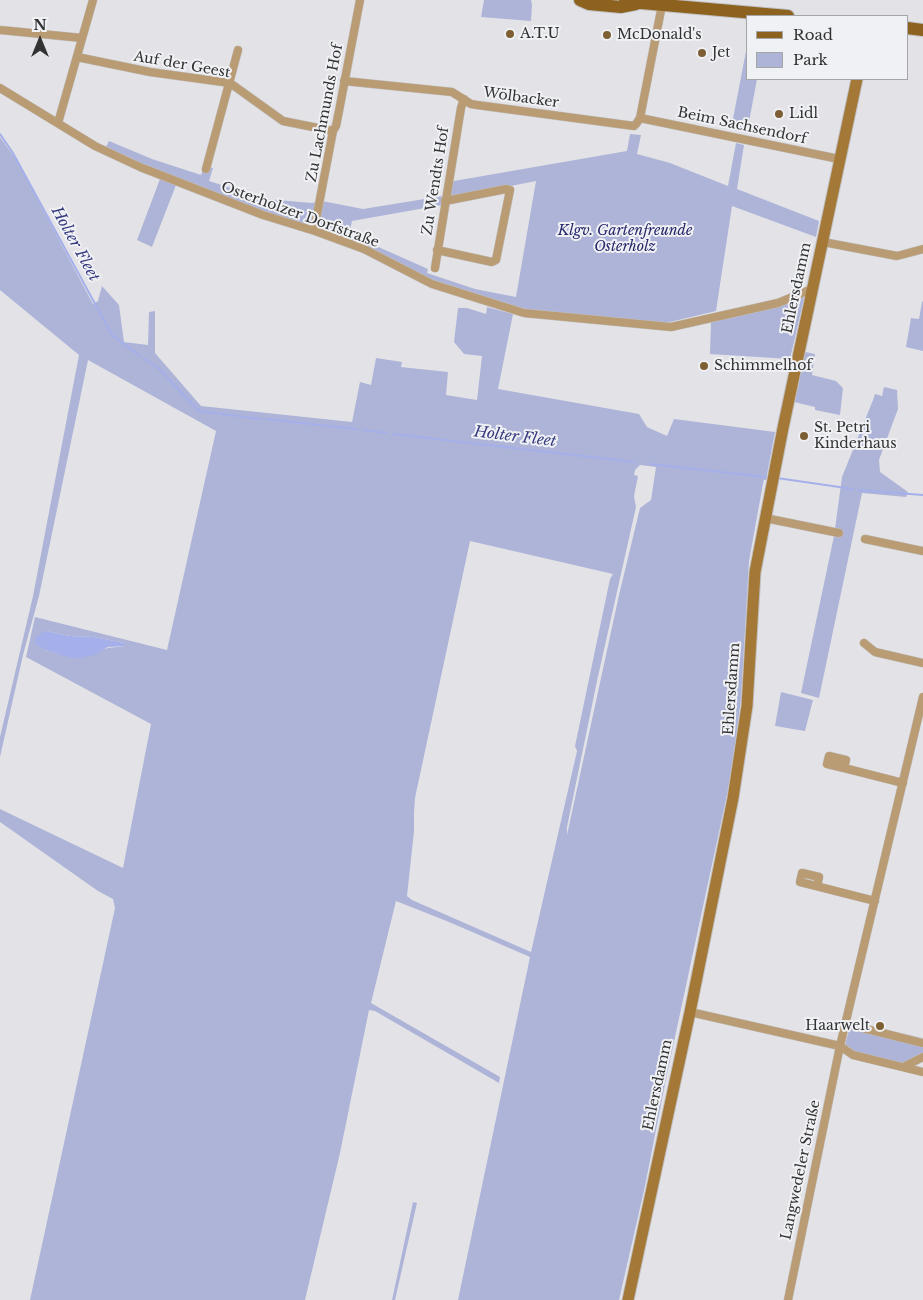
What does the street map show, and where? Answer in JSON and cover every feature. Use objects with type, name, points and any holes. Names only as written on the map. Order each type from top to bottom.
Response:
[{"type":"main road","points":[[580,0],[589,4],[621,6],[641,3]]},
{"type":"main road","points":[[625,0],[777,15]]},
{"type":"main road","points":[[908,28],[923,30]]},
{"type":"street","points":[[58,124],[93,0]]},
{"type":"street","name":"Zu Lachmunds Hof","points":[[314,230],[360,0]]},
{"type":"street","points":[[638,121],[662,5]]},
{"type":"street","points":[[0,30],[82,38]]},
{"type":"street","points":[[206,169],[238,50]]},
{"type":"street","name":"Auf der Geest","points":[[77,56],[150,72],[230,83],[283,121],[333,131]]},
{"type":"street","name":"Ehlersdamm","points":[[628,1300],[690,1012],[733,798],[747,706],[755,572],[812,289],[857,80]]},
{"type":"street","name":"Wölbacker","points":[[344,81],[452,92],[476,105],[629,127],[638,121]]},
{"type":"street","name":"Osterholzer Dorfstraße","points":[[0,88],[104,151],[140,167],[263,215],[314,230],[364,250],[432,284],[485,302],[533,315],[671,327],[778,302],[812,289]]},
{"type":"street","name":"Zu Wendts Hof","points":[[435,268],[464,99]]},
{"type":"street","name":"Beim Sachsendorf","points":[[638,121],[839,159]]},
{"type":"street","points":[[437,250],[492,262],[496,260],[510,190],[506,189],[445,201]]},
{"type":"street","points":[[823,242],[897,256],[923,249]]},
{"type":"street","points":[[765,518],[840,533]]},
{"type":"street","points":[[865,539],[923,551]]},
{"type":"street","points":[[864,644],[876,652],[923,662]]},
{"type":"street","name":"Langwedeler Straße","points":[[788,1300],[840,1046],[903,783],[920,726],[923,697]]},
{"type":"street","points":[[844,768],[903,783]]},
{"type":"street","points":[[817,886],[875,900]]},
{"type":"street","points":[[690,1012],[840,1046],[853,1055],[922,1070]]},
{"type":"street","points":[[846,1024],[923,1042]]},
{"type":"street","points":[[903,1067],[923,1057]]},
{"type":"green space","points":[[484,0],[531,0],[531,21],[481,17]]},
{"type":"green space","points":[[746,51],[746,80],[757,80],[747,133],[731,129]]},
{"type":"green space","name":"Klgv. Gartenfreunde Osterholz","points":[[630,134],[641,135],[637,154],[670,163],[728,186],[736,143],[744,145],[737,189],[819,221],[816,237],[732,206],[716,311],[670,322],[635,322],[532,311],[439,284],[390,259],[264,213],[105,149],[109,141],[152,159],[201,175],[204,166],[213,168],[209,181],[266,199],[312,203],[322,201],[363,209],[443,196],[448,182],[627,151]],"holes":[[[536,181],[516,297],[475,289],[427,273],[428,269],[349,234],[352,221],[442,205],[450,198]]]},
{"type":"green space","points":[[0,137],[16,159],[93,304],[98,301],[102,286],[119,305],[124,342],[148,345],[149,312],[155,311],[155,353],[201,406],[352,422],[360,382],[371,385],[376,358],[402,362],[401,367],[448,372],[446,395],[477,400],[482,356],[464,354],[454,342],[458,308],[467,308],[486,314],[487,307],[513,314],[498,389],[639,414],[647,427],[667,436],[674,419],[775,432],[749,561],[741,699],[731,776],[645,1186],[619,1300],[458,1300],[530,957],[396,901],[371,1003],[500,1077],[499,1083],[375,1011],[369,1010],[340,1153],[305,1300],[30,1300],[115,908],[113,899],[98,891],[0,822],[0,809],[123,868],[151,724],[26,657],[35,617],[167,650],[216,431],[88,360],[39,596],[23,655],[0,757],[0,737],[33,596],[79,355],[0,290]],"holes":[[[640,465],[656,467],[651,500],[640,508],[619,595],[567,835],[567,827],[597,681],[636,507],[634,496],[638,476],[634,475],[635,470]],[[470,541],[613,574],[610,579],[575,746],[577,751],[531,952],[412,900],[407,896],[414,831],[415,798]],[[46,631],[70,636],[94,637],[125,643],[125,646],[59,654],[45,650],[35,638]]]},
{"type":"green space","points":[[160,179],[176,185],[152,247],[137,240]]},
{"type":"green space","points":[[803,295],[804,298],[790,359],[710,354],[711,321]]},
{"type":"green space","points":[[923,301],[923,351],[906,347],[911,318],[919,319]]},
{"type":"green space","points":[[805,352],[815,354],[812,375],[836,381],[843,388],[840,415],[815,410],[815,407],[794,402]]},
{"type":"green space","points":[[884,387],[897,390],[898,409],[879,460],[880,472],[908,492],[906,497],[862,493],[819,698],[801,693],[834,536],[842,477],[875,394],[882,396]]},
{"type":"green space","points":[[781,692],[813,700],[805,731],[775,726]]},
{"type":"green space","points":[[853,1028],[923,1045],[923,1054],[903,1063],[852,1051],[845,1045],[849,1030]]},
{"type":"green space","points":[[413,1202],[417,1203],[395,1300],[392,1300]]},
{"type":"shaded area","points":[[46,631],[70,636],[94,637],[125,643],[125,646],[108,647],[95,655],[71,658],[45,650],[36,644],[35,638]]},
{"type":"waterway","name":"Holter Fleet","points":[[0,134],[13,153],[112,335],[140,356]]},
{"type":"waterway","name":"Holter Fleet","points":[[145,359],[158,368],[199,411],[261,419]]},
{"type":"waterway","name":"Holter Fleet","points":[[266,419],[356,429]]},
{"type":"waterway","name":"Holter Fleet","points":[[363,430],[386,433]]},
{"type":"waterway","name":"Holter Fleet","points":[[393,434],[634,462]]},
{"type":"waterway","name":"Holter Fleet","points":[[651,464],[766,477]]},
{"type":"waterway","name":"Holter Fleet","points":[[777,478],[853,489]]},
{"type":"waterway","name":"Holter Fleet","points":[[858,490],[923,495]]},
{"type":"place","name":"A.T.U","points":[[510,34]]},
{"type":"place","name":"McDonald's","points":[[607,35]]},
{"type":"place","name":"Jet","points":[[702,53]]},
{"type":"place","name":"Lidl","points":[[779,114]]},
{"type":"place","name":"Schimmelhof","points":[[704,366]]},
{"type":"place","name":"St. Petri Kinderhaus","points":[[804,436]]},
{"type":"place","name":"Haarwelt","points":[[880,1026]]}]
